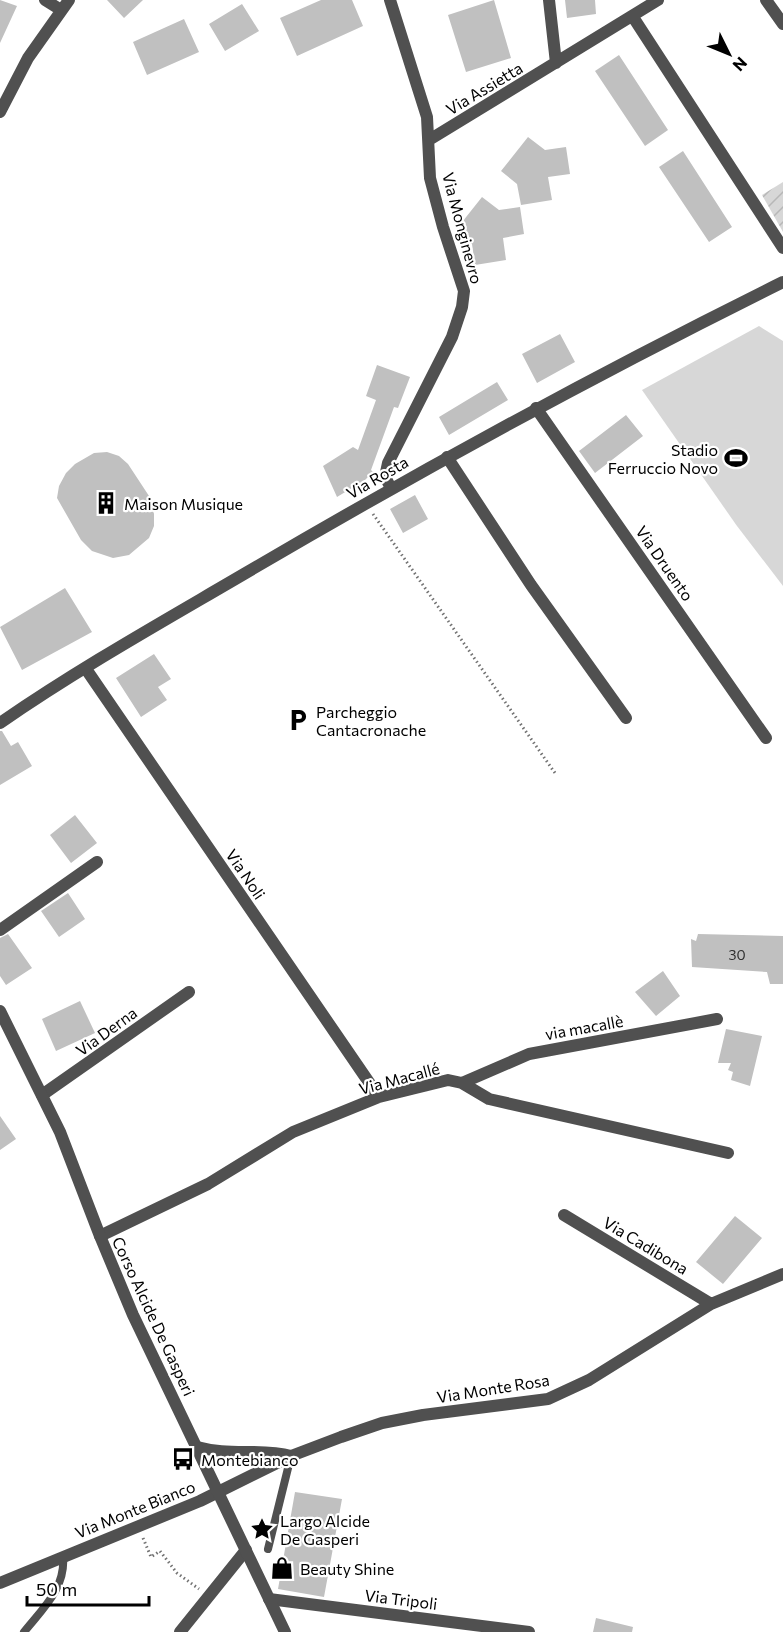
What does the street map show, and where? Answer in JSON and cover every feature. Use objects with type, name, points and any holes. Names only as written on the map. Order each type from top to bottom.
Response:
[{"type":"street","points":[[45,0],[61,10]]},
{"type":"street","points":[[0,112],[28,58],[69,0]]},
{"type":"street","name":"Via Monginevro","points":[[390,0],[427,117],[430,178],[464,291],[462,307],[452,337],[388,464],[385,477],[391,488]]},
{"type":"street","points":[[549,0],[556,63]]},
{"type":"street","name":"Via Assietta","points":[[429,140],[658,0]]},
{"type":"street","points":[[766,0],[783,24]]},
{"type":"street","points":[[633,17],[783,248]]},
{"type":"street","name":"Via Rosta","points":[[0,723],[86,669],[391,488],[536,408],[783,282]]},
{"type":"street","name":"Via Druento","points":[[536,408],[766,738]]},
{"type":"street","points":[[447,457],[531,585],[626,718]]},
{"type":"street","name":"Via Noli","points":[[86,669],[378,1097]]},
{"type":"street","points":[[0,930],[97,862]]},
{"type":"street","name":"Via Derna","points":[[42,1095],[189,992]]},
{"type":"street","name":"Corso Alcide De Gasperi","points":[[0,1011],[60,1132],[133,1314],[285,1632]]},
{"type":"street","name":"via macallè","points":[[462,1083],[529,1054],[717,1019]]},
{"type":"street","name":"Via Macallé","points":[[100,1236],[208,1185],[293,1132],[378,1097],[448,1080],[462,1083],[489,1100],[728,1153]]},
{"type":"street","name":"Via Cadibona","points":[[564,1215],[711,1304]]},
{"type":"street","name":"Via Monte Rosa","points":[[291,1456],[382,1423],[501,1403],[548,1400],[589,1380],[711,1304],[783,1274]]},
{"type":"street","points":[[197,1447],[226,1453],[270,1451],[291,1456]]},
{"type":"street","points":[[218,1492],[291,1456]]},
{"type":"street","name":"Via Monte Bianco","points":[[0,1583],[218,1492]]},
{"type":"street","points":[[180,1632],[246,1550]]},
{"type":"street","name":"Via Tripoli","points":[[269,1599],[529,1632]]},
{"type":"lane","points":[[268,1548],[291,1456]]},
{"type":"lane","name":"Via Monte Bianco","points":[[24,1632],[58,1591],[64,1569],[63,1556]]},
{"type":"path","points":[[366,503],[555,773]]},
{"type":"path","points":[[142,1536],[151,1557],[160,1551],[177,1573],[196,1587]]},
{"type":"shaded area","points":[[783,182],[783,232],[762,195]]},
{"type":"shaded area","name":"Stadio Ferruccio Novo","points":[[759,326],[783,341],[783,586],[737,526],[642,390]]},
{"type":"building","points":[[0,0],[17,6],[0,43]]},
{"type":"building","points":[[107,0],[143,0],[124,18]]},
{"type":"building","points":[[321,0],[352,0],[363,26],[297,56],[280,18]]},
{"type":"building","points":[[494,0],[511,58],[466,72],[448,15]]},
{"type":"building","points":[[565,0],[595,0],[596,14],[567,18]]},
{"type":"building","points":[[242,4],[259,31],[225,51],[209,24]]},
{"type":"building","points":[[184,19],[199,52],[147,75],[133,42]]},
{"type":"building","points":[[619,55],[668,130],[645,146],[595,71]]},
{"type":"building","points":[[528,137],[545,150],[566,147],[570,174],[548,177],[552,200],[521,205],[517,184],[501,171]]},
{"type":"building","points":[[683,151],[732,227],[709,242],[659,167]]},
{"type":"building","points":[[482,197],[499,210],[520,207],[524,234],[503,238],[506,260],[475,265],[472,244],[455,231]]},
{"type":"building","points":[[560,334],[575,362],[537,383],[522,354]]},
{"type":"building","points":[[377,365],[410,377],[398,408],[394,407],[371,470],[373,472],[365,480],[337,497],[323,466],[353,447],[358,450],[376,400],[366,396]]},
{"type":"building","points":[[497,382],[508,400],[449,435],[439,417]]},
{"type":"building","points":[[626,415],[643,436],[595,473],[579,451]]},
{"type":"building","name":"Maison Musique","points":[[107,452],[119,456],[128,464],[151,499],[154,514],[154,526],[149,538],[129,555],[113,558],[92,551],[81,540],[57,498],[59,486],[66,473],[75,464],[94,453]]},
{"type":"building","points":[[415,495],[428,519],[403,533],[390,509]]},
{"type":"building","points":[[65,588],[92,632],[22,670],[0,627]]},
{"type":"building","points":[[154,654],[171,679],[158,687],[167,700],[141,717],[116,678]]},
{"type":"building","points":[[0,731],[11,746],[18,742],[32,766],[0,785]]},
{"type":"building","points":[[75,815],[97,843],[71,863],[50,835]]},
{"type":"building","points":[[68,893],[85,919],[59,937],[41,911]]},
{"type":"building","points":[[8,934],[32,968],[6,985],[0,976],[0,938]]},
{"type":"building","points":[[698,934],[783,936],[783,984],[770,984],[767,972],[692,967],[691,939],[696,941]]},
{"type":"building","points":[[663,971],[680,996],[656,1016],[635,992]]},
{"type":"building","points":[[80,1001],[95,1033],[56,1051],[42,1019]]},
{"type":"building","points":[[726,1029],[762,1036],[750,1086],[731,1080],[733,1072],[728,1070],[731,1063],[718,1063]]},
{"type":"building","points":[[0,1116],[16,1139],[0,1150]]},
{"type":"building","points":[[735,1216],[762,1238],[723,1284],[696,1262]]},
{"type":"building","points":[[295,1492],[342,1499],[324,1597],[278,1589]]},
{"type":"building","points":[[596,1618],[633,1627],[632,1632],[593,1632]]},
{"type":"place","name":"Stadio Ferruccio Novo","points":[[736,458]]},
{"type":"place","name":"Maison Musique","points":[[106,503]]},
{"type":"place","name":"Parcheggio Cantacronache","points":[[298,720]]},
{"type":"place","name":"Montebianco","points":[[183,1459]]},
{"type":"place","name":"Largo Alcide De Gasperi","points":[[262,1529]]},
{"type":"place","name":"Beauty Shine","points":[[282,1568]]}]
